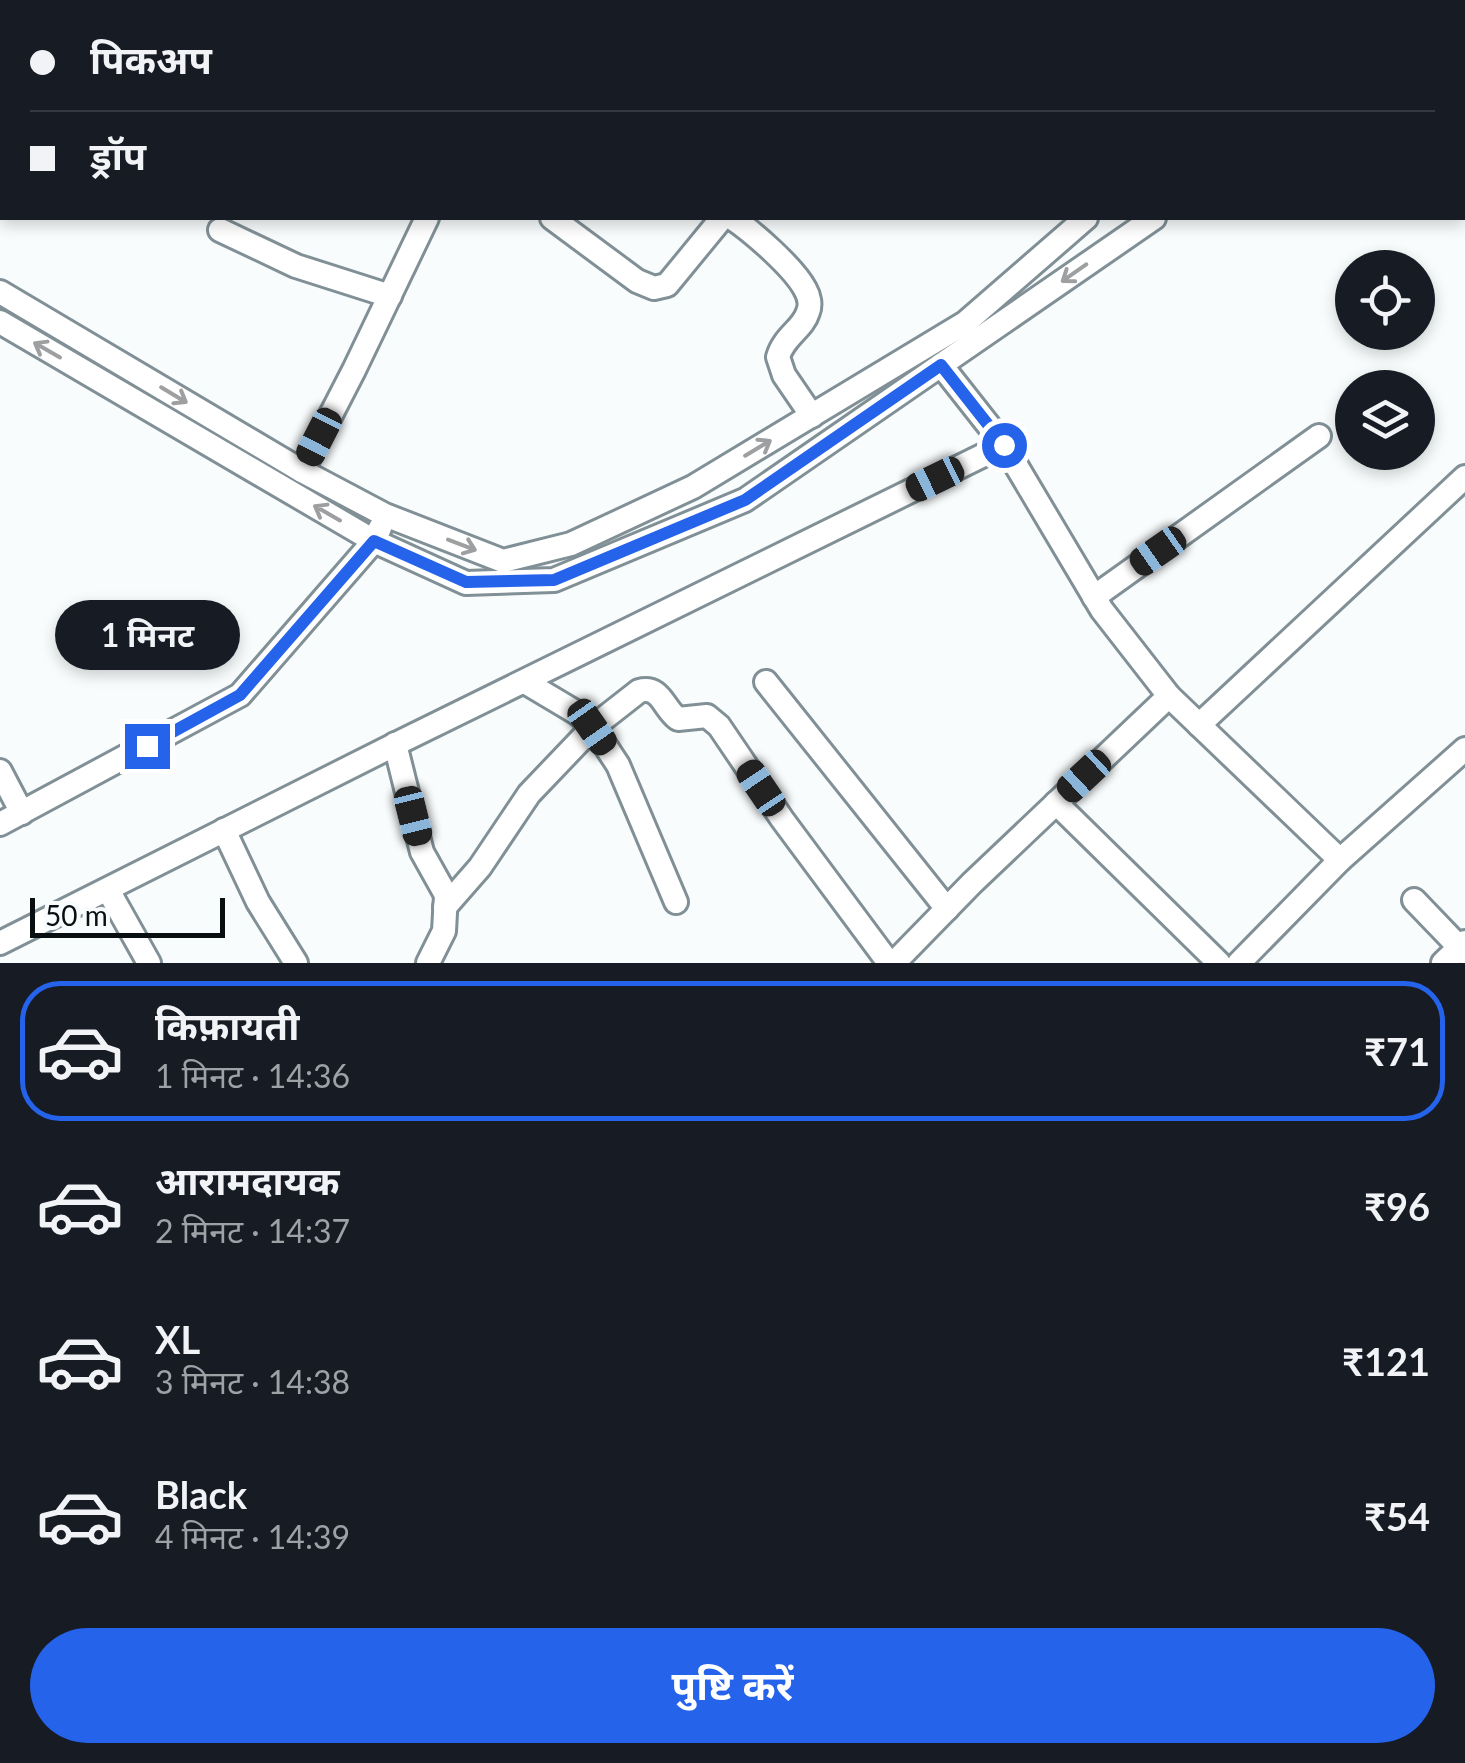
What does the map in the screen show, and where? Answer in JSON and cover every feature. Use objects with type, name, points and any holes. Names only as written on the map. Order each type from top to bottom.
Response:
[{"type":"street","points":[[302,470],[426,220]]},
{"type":"street","points":[[555,220],[637,281],[654,288],[667,285],[720,220]]},
{"type":"street","points":[[734,220],[805,288],[809,312],[785,340],[778,357],[784,375],[812,416]]},
{"type":"street","points":[[1053,220],[1054,244]]},
{"type":"street","points":[[0,292],[385,515],[503,561],[571,544],[693,487],[965,323],[1084,220]]},
{"type":"street","points":[[0,322],[374,541],[466,582],[554,580],[745,500],[1151,220]]},
{"type":"street","points":[[220,230],[296,266],[390,296]]},
{"type":"street","points":[[941,365],[1004,445],[1094,597],[1168,696],[1340,860]]},
{"type":"street","points":[[1094,597],[1319,436]]},
{"type":"street","points":[[0,943],[1004,445]]},
{"type":"street","points":[[1199,725],[1465,477]]},
{"type":"street","points":[[0,824],[240,695],[374,541],[385,515]]},
{"type":"street","points":[[525,682],[577,713],[592,727],[618,765],[676,902]]},
{"type":"street","points":[[766,682],[947,909]]},
{"type":"street","points":[[445,907],[480,867],[529,794],[592,727],[638,691],[648,688],[678,719],[701,715],[713,719],[892,963],[1168,696]]},
{"type":"street","points":[[396,744],[422,852],[446,896],[444,931],[428,963]]},
{"type":"street","points":[[1239,963],[1340,860],[1465,749]]},
{"type":"street","points":[[0,771],[22,814]]},
{"type":"street","points":[[1056,803],[1219,963]]},
{"type":"street","points":[[224,830],[258,902],[296,963]]},
{"type":"street","points":[[108,890],[149,963]]},
{"type":"street","points":[[1414,900],[1458,951]]},
{"type":"route","points":[[147,746],[240,695],[374,541],[466,582],[554,580],[745,500],[941,365],[1004,445]]}]
